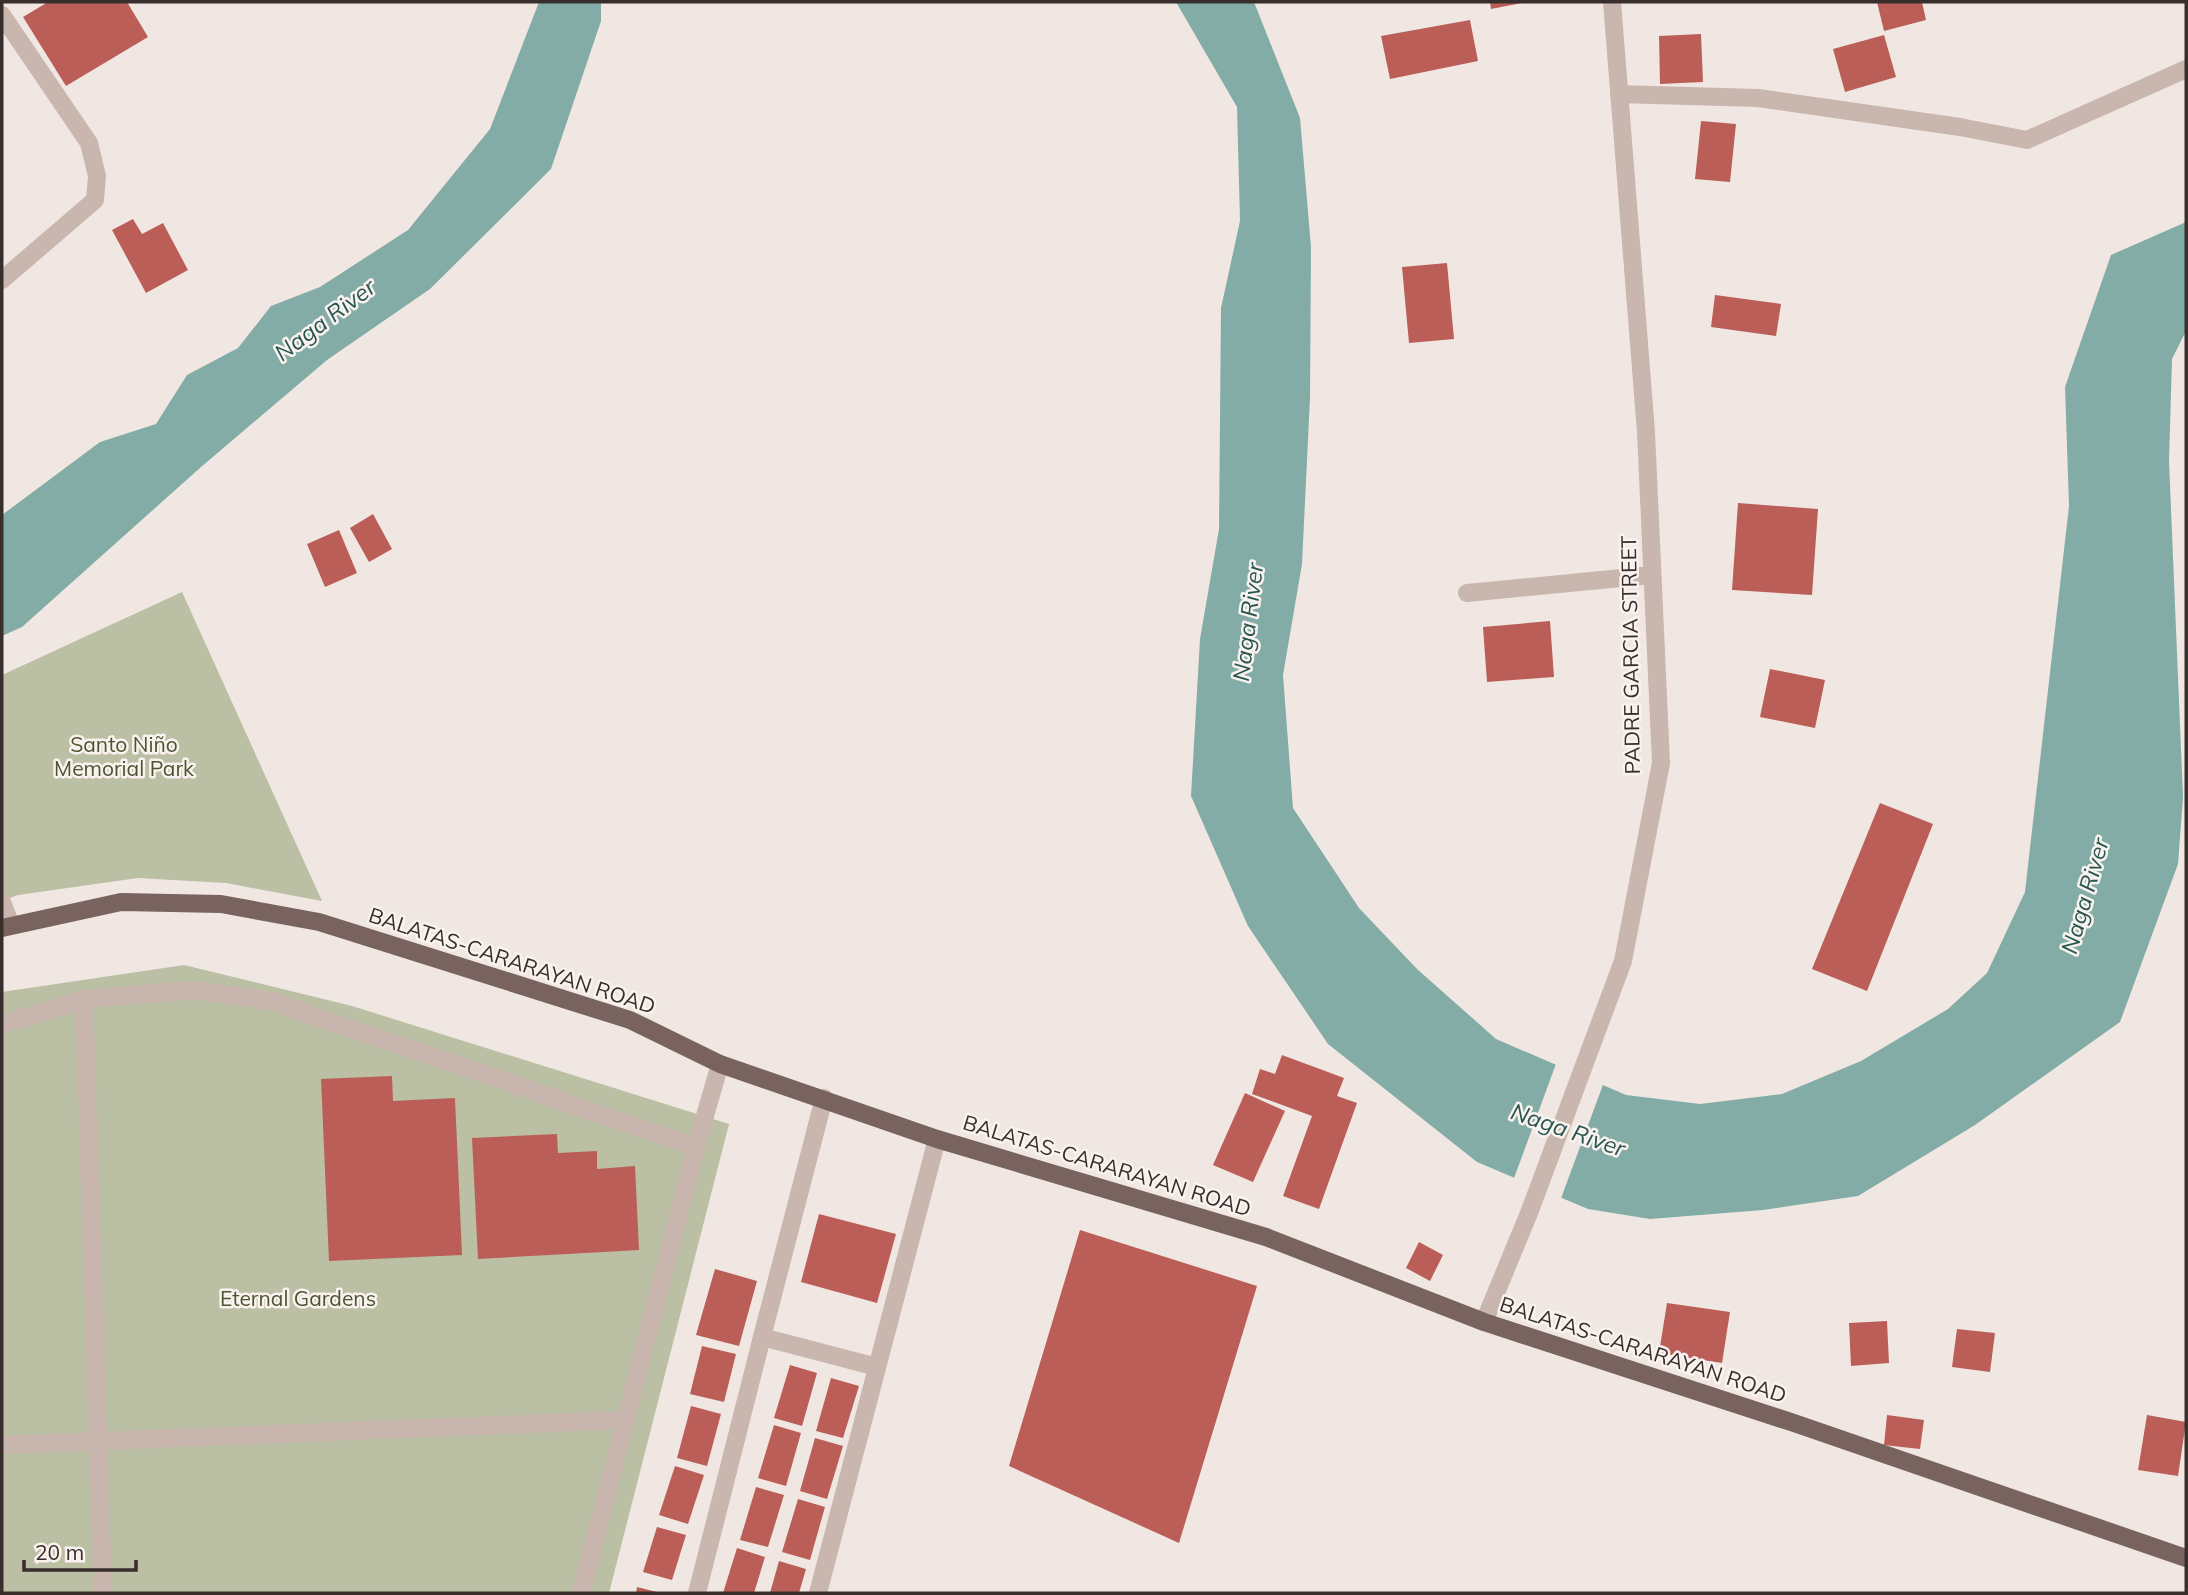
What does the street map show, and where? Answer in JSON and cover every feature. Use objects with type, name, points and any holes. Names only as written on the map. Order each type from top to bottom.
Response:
[{"type":"main road","name":"BALATAS-CARARAYAN ROAD","points":[[6,926],[121,902],[221,904],[319,922],[630,1020],[720,1064],[824,1097],[937,1139],[1266,1237],[1484,1322],[1794,1423],[2186,1558]]},
{"type":"street","name":"PADRE GARCIA STREET","points":[[1484,1322],[1529,1213],[1623,961],[1661,763],[1646,432],[1612,2]]},
{"type":"street","points":[[2,15],[89,143],[97,176],[95,200],[2,280]]},
{"type":"street","points":[[1619,94],[1758,98],[1960,127],[2027,140],[2186,69]]},
{"type":"street","points":[[1467,593],[1653,575]]},
{"type":"street","points":[[2,902],[6,926]]},
{"type":"street","points":[[2,1024],[84,999],[193,990],[271,1002],[695,1147]]},
{"type":"street","points":[[84,999],[103,1593]]},
{"type":"street","points":[[581,1593],[695,1147],[720,1064]]},
{"type":"street","points":[[696,1593],[824,1097]]},
{"type":"street","points":[[818,1593],[937,1139]]},
{"type":"street","points":[[762,1337],[877,1367]]},
{"type":"street","points":[[2,1445],[624,1420]]},
{"type":"green space","name":"Santo Niño Memorial Park","points":[[182,592],[322,901],[226,883],[138,878],[18,895],[2,901],[2,675]]},
{"type":"green space","name":"Eternal Gardens","points":[[184,965],[352,1006],[729,1124],[609,1593],[2,1593],[2,992]]},
{"type":"water","name":"Naga River","points":[[539,2],[601,2],[601,21],[551,169],[430,289],[327,360],[201,467],[22,627],[2,636],[2,515],[100,442],[156,424],[187,375],[238,348],[271,306],[320,287],[408,230],[490,129]]},
{"type":"water","name":"Naga River","points":[[1176,2],[1254,2],[1300,118],[1311,247],[1310,398],[1302,564],[1283,675],[1293,808],[1359,908],[1417,969],[1496,1039],[1626,1095],[1700,1104],[1782,1094],[1861,1061],[1948,1009],[1987,973],[2025,892],[2069,506],[2065,387],[2111,255],[2186,222],[2186,331],[2172,359],[2169,461],[2183,797],[2178,864],[2120,1022],[1975,1125],[1858,1196],[1763,1210],[1650,1219],[1588,1209],[1477,1162],[1328,1044],[1248,926],[1191,796],[1200,639],[1219,529],[1221,308],[1240,221],[1237,107]]},
{"type":"pier","points":[[1557,1061],[1604,1082],[1560,1201],[1513,1181]]},
{"type":"building","points":[[48,2],[127,2],[148,37],[66,86],[23,17]]},
{"type":"building","points":[[1490,2],[1522,2],[1522,3],[1491,9]]},
{"type":"building","points":[[1877,2],[1922,2],[1926,20],[1884,31]]},
{"type":"building","points":[[1470,20],[1478,61],[1390,79],[1381,36]]},
{"type":"building","points":[[1701,34],[1703,82],[1660,84],[1659,36]]},
{"type":"building","points":[[1884,35],[1896,77],[1845,92],[1833,49]]},
{"type":"building","points":[[1701,121],[1736,124],[1730,182],[1695,179]]},
{"type":"building","points":[[133,219],[142,234],[163,223],[188,270],[146,293],[112,230]]},
{"type":"building","points":[[1447,263],[1454,339],[1409,343],[1402,267]]},
{"type":"building","points":[[1715,295],[1781,304],[1776,336],[1711,327]]},
{"type":"building","points":[[1738,503],[1818,509],[1812,595],[1732,590]]},
{"type":"building","points":[[373,514],[392,549],[369,562],[350,528]]},
{"type":"building","points":[[339,530],[357,573],[325,587],[307,544]]},
{"type":"building","points":[[1550,621],[1554,677],[1487,682],[1483,627]]},
{"type":"building","points":[[1770,669],[1825,680],[1815,728],[1760,717]]},
{"type":"building","points":[[1880,803],[1933,824],[1867,991],[1812,969]]},
{"type":"building","points":[[1282,1055],[1344,1078],[1337,1096],[1357,1103],[1319,1209],[1283,1196],[1312,1116],[1252,1094],[1260,1069],[1275,1074]]},
{"type":"building","points":[[392,1076],[393,1101],[455,1098],[462,1255],[329,1261],[321,1079]]},
{"type":"building","points":[[1245,1093],[1285,1111],[1253,1182],[1213,1165]]},
{"type":"building","points":[[557,1134],[558,1153],[597,1151],[597,1169],[635,1166],[639,1250],[478,1259],[472,1138]]},
{"type":"building","points":[[819,1214],[896,1234],[877,1303],[801,1282]]},
{"type":"building","points":[[1080,1230],[1257,1286],[1179,1543],[1009,1466]]},
{"type":"building","points":[[1419,1242],[1443,1255],[1430,1281],[1406,1268]]},
{"type":"building","points":[[715,1269],[757,1281],[739,1346],[696,1335]]},
{"type":"building","points":[[1667,1303],[1730,1312],[1722,1363],[1659,1353]]},
{"type":"building","points":[[1887,1321],[1889,1363],[1851,1366],[1849,1323]]},
{"type":"building","points":[[1957,1329],[1995,1333],[1990,1372],[1952,1367]]},
{"type":"building","points":[[702,1346],[736,1354],[724,1402],[690,1394]]},
{"type":"building","points":[[790,1365],[817,1373],[802,1426],[774,1418]]},
{"type":"building","points":[[831,1378],[859,1386],[843,1438],[816,1431]]},
{"type":"building","points":[[691,1406],[721,1414],[707,1466],[677,1458]]},
{"type":"building","points":[[1887,1415],[1924,1420],[1920,1449],[1884,1445]]},
{"type":"building","points":[[2147,1415],[2186,1422],[2178,1476],[2138,1470]]},
{"type":"building","points":[[774,1425],[801,1433],[786,1486],[758,1478]]},
{"type":"building","points":[[815,1438],[843,1446],[827,1499],[800,1491]]},
{"type":"building","points":[[675,1466],[704,1475],[688,1524],[659,1515]]},
{"type":"building","points":[[756,1487],[784,1495],[768,1547],[740,1540]]},
{"type":"building","points":[[798,1499],[825,1507],[810,1560],[782,1552]]},
{"type":"building","points":[[657,1527],[686,1535],[672,1580],[643,1572]]},
{"type":"building","points":[[737,1548],[765,1557],[754,1593],[723,1593]]},
{"type":"building","points":[[779,1561],[806,1569],[799,1593],[770,1593]]},
{"type":"building","points":[[637,1587],[657,1592],[657,1593],[636,1593]]}]
